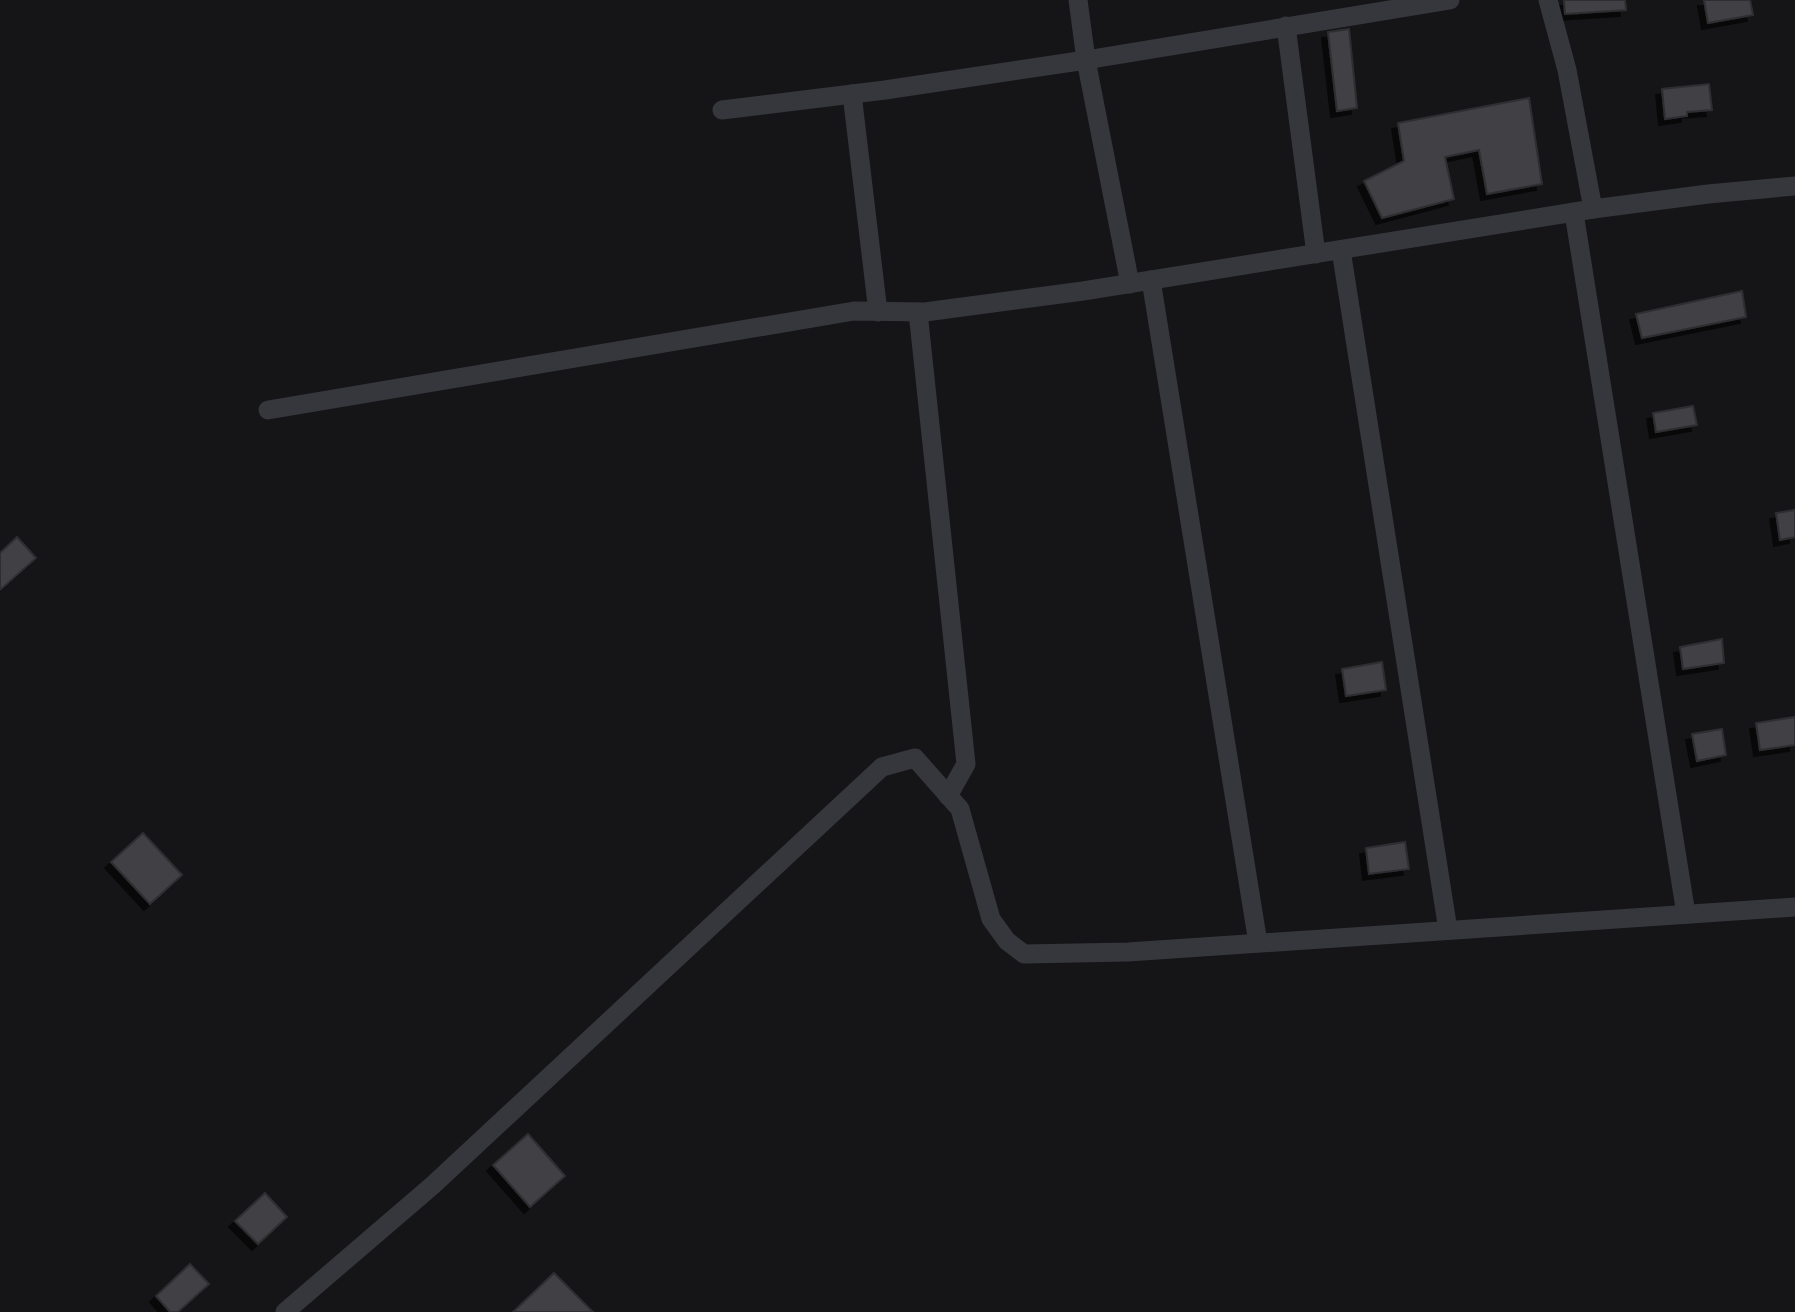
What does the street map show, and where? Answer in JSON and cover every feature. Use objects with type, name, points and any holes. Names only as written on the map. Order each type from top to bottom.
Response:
[{"type":"street","points":[[1078,0],[1086,60],[1130,284]]},
{"type":"street","points":[[723,110],[1086,60],[1450,0]]},
{"type":"street","points":[[1548,0],[1567,70],[1583,211],[1686,914]]},
{"type":"street","points":[[1286,26],[1316,254]]},
{"type":"street","points":[[852,94],[878,312]]},
{"type":"street","points":[[268,410],[854,311],[918,312],[1130,284],[1583,211],[1708,194],[1795,186]]},
{"type":"street","points":[[1342,250],[1448,930]]},
{"type":"street","points":[[1151,280],[1258,943]]},
{"type":"street","points":[[918,312],[966,764],[948,796]]},
{"type":"street","points":[[285,1312],[433,1185],[882,767],[915,758],[960,809],[991,919],[1007,942],[1024,954],[1128,952],[1795,907]]},
{"type":"building","points":[[1564,0],[1625,0],[1626,10],[1565,14]]},
{"type":"building","points":[[1704,0],[1750,0],[1753,15],[1708,23]]},
{"type":"building","points":[[1349,29],[1357,108],[1337,111],[1328,32]]},
{"type":"building","points":[[1709,84],[1712,110],[1687,112],[1687,116],[1665,119],[1662,89]]},
{"type":"building","points":[[1529,98],[1542,184],[1487,194],[1479,150],[1445,157],[1454,199],[1382,218],[1364,181],[1404,161],[1398,123]]},
{"type":"building","points":[[1742,291],[1746,317],[1642,338],[1636,314]]},
{"type":"building","points":[[1693,406],[1697,425],[1656,432],[1653,413]]},
{"type":"building","points":[[1795,510],[1795,537],[1780,540],[1776,513]]},
{"type":"building","points":[[17,537],[36,558],[0,590],[0,553]]},
{"type":"building","points":[[1722,639],[1724,663],[1683,669],[1680,647]]},
{"type":"building","points":[[1382,662],[1386,690],[1346,696],[1342,669]]},
{"type":"building","points":[[1795,717],[1795,745],[1760,750],[1756,723]]},
{"type":"building","points":[[1722,729],[1726,755],[1697,761],[1692,734]]},
{"type":"building","points":[[143,833],[182,875],[150,904],[111,862]]},
{"type":"building","points":[[1405,842],[1409,869],[1369,874],[1366,848]]},
{"type":"building","points":[[528,1134],[565,1176],[530,1207],[493,1165]]},
{"type":"building","points":[[265,1193],[287,1217],[258,1244],[235,1221]]},
{"type":"building","points":[[190,1264],[209,1284],[178,1312],[170,1312],[156,1296]]},
{"type":"building","points":[[554,1273],[593,1312],[513,1312]]}]
